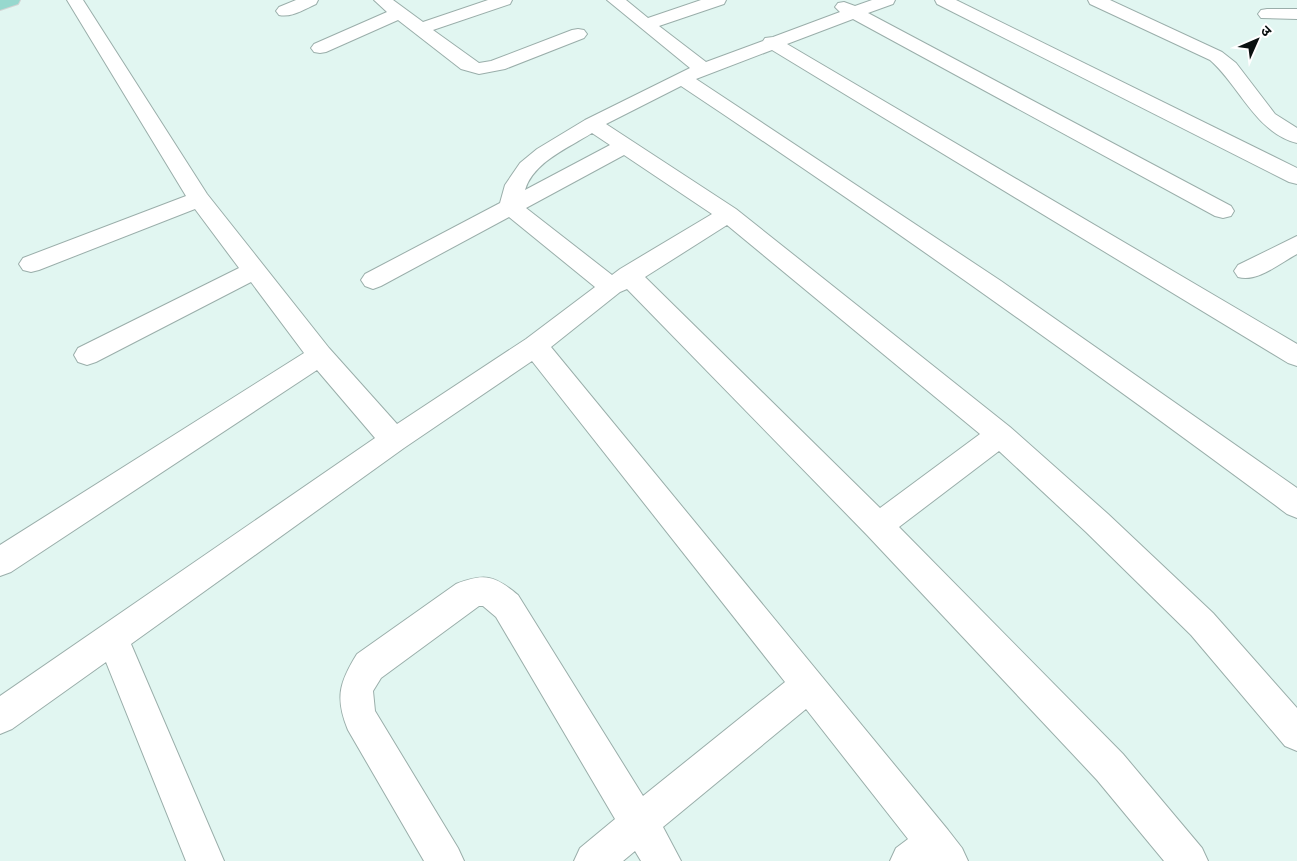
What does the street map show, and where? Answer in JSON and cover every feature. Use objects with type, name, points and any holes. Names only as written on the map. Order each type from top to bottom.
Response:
[{"type":"main road","points":[[0,5],[12,0]]},
{"type":"street","points":[[75,0],[199,199],[320,355],[394,440]]},
{"type":"street","points":[[285,11],[310,0]]},
{"type":"street","points":[[382,0],[476,69],[487,69],[578,34]]},
{"type":"street","points":[[420,29],[504,0]]},
{"type":"street","points":[[615,0],[704,70]]},
{"type":"street","points":[[646,24],[718,0]]},
{"type":"street","points":[[835,0],[853,13],[1224,211]]},
{"type":"street","points":[[510,207],[516,185],[527,168],[544,154],[592,124],[682,78],[772,42],[887,0]]},
{"type":"street","points":[[943,0],[1297,177]]},
{"type":"street","points":[[1096,0],[1216,56],[1228,67],[1268,118],[1297,137]]},
{"type":"street","points":[[320,48],[399,13]]},
{"type":"street","points":[[1267,14],[1297,14]]},
{"type":"street","points":[[772,42],[1297,356]]},
{"type":"street","points":[[682,78],[969,269],[1197,431],[1297,505]]},
{"type":"street","points":[[592,124],[728,214],[1000,435],[1097,523],[1202,624],[1297,734]]},
{"type":"street","points":[[373,280],[625,146]]},
{"type":"street","points":[[31,264],[199,199]]},
{"type":"street","points":[[510,207],[620,281],[878,526],[1110,767],[1189,861]]},
{"type":"street","points":[[0,717],[394,440],[534,346],[620,281],[728,214]]},
{"type":"street","points":[[1246,271],[1297,244]]},
{"type":"street","points":[[87,355],[255,270]]},
{"type":"street","points":[[534,346],[808,685],[931,855]]},
{"type":"street","points":[[0,562],[320,355]]},
{"type":"street","points":[[878,526],[1000,435]]},
{"type":"street","points":[[446,861],[360,718],[354,696],[360,680],[369,666],[476,590],[485,591],[507,606],[662,861]]},
{"type":"street","points":[[112,638],[205,861]]},
{"type":"street","points":[[593,861],[808,685]]}]
